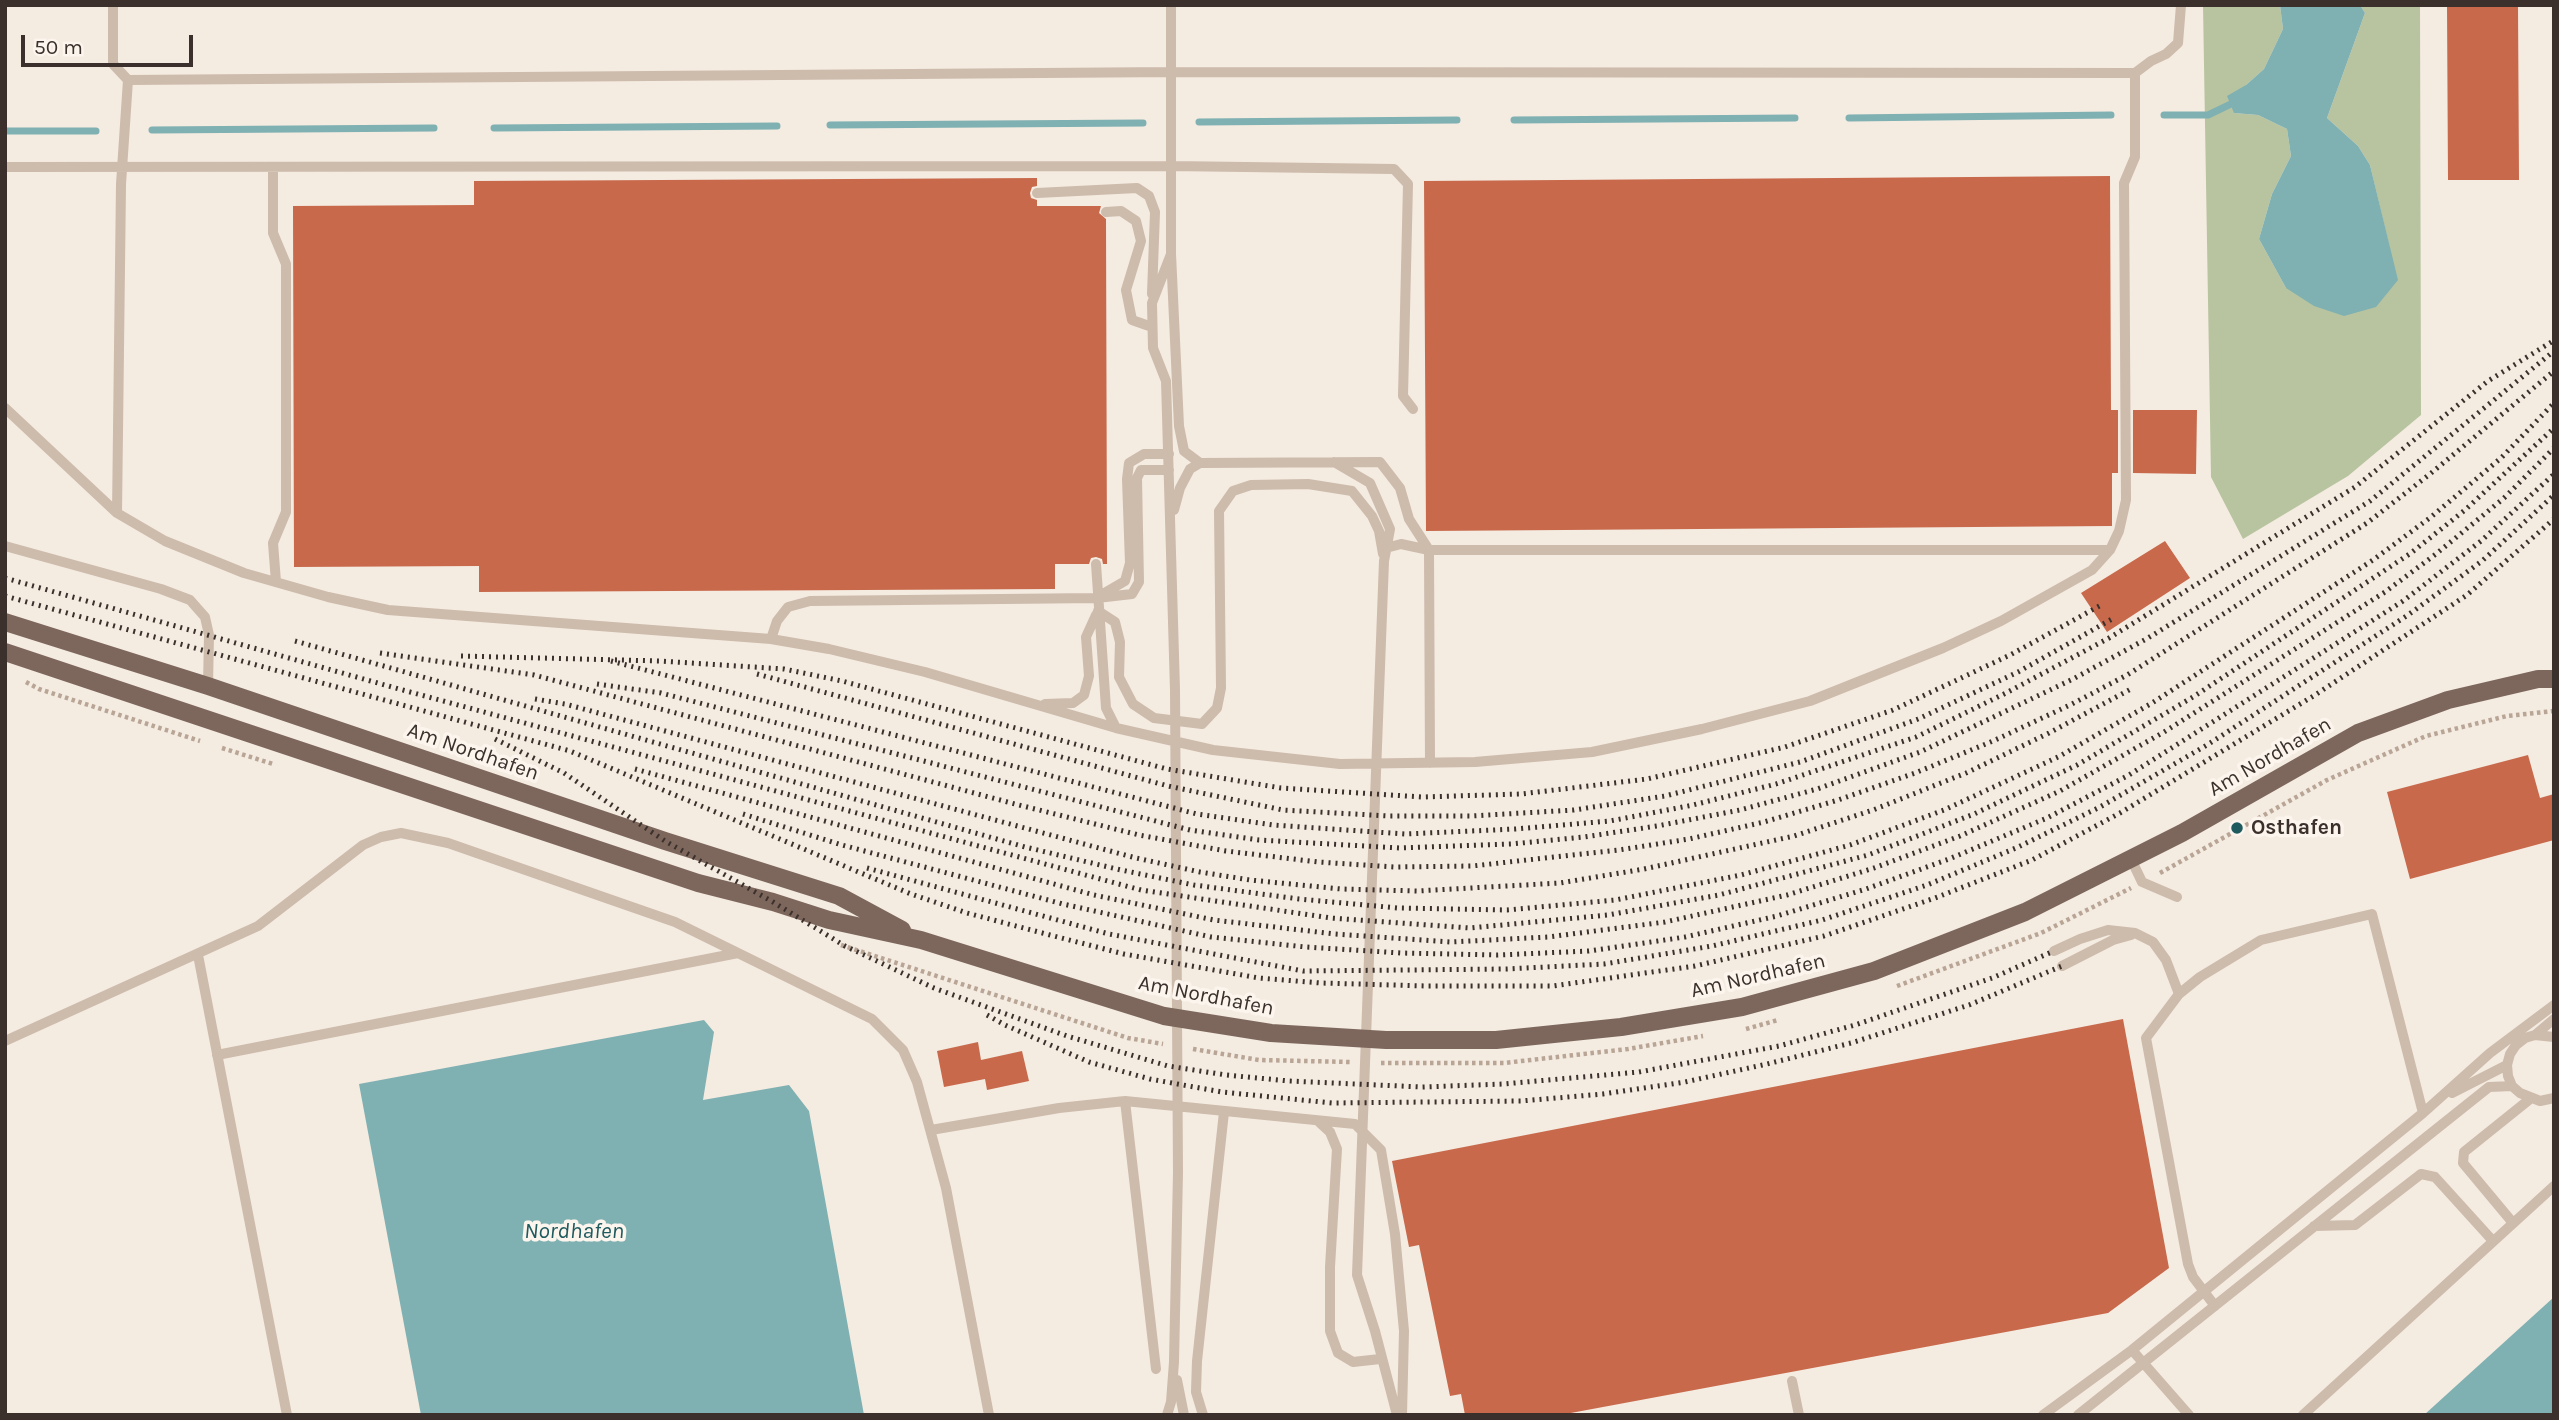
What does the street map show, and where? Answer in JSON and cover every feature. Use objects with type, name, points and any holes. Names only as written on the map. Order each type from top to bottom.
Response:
[{"type":"main road","name":"Am Nordhafen","points":[[5,622],[208,686],[665,841],[839,896],[921,940]]},
{"type":"main road","name":"Am Nordhafen","points":[[5,652],[698,883],[773,902],[829,920],[921,940],[1164,1016],[1271,1033],[1386,1041],[1496,1040],[1621,1027],[1742,1007],[1874,971],[2025,912],[2182,833],[2358,733],[2448,700],[2538,679],[2554,679]]},
{"type":"lane","points":[[113,5],[113,64],[128,80],[1171,72],[2135,73],[2166,54],[2178,43],[2181,5]]},
{"type":"lane","points":[[1171,5],[1171,254],[1179,426],[1184,451],[1200,463]]},
{"type":"lane","points":[[5,408],[117,513],[165,541],[244,573],[328,597],[388,610],[771,639],[828,649],[925,672],[1116,728],[1213,750],[1340,764],[1475,762],[1592,752],[1702,729],[1810,701],[1943,648],[2001,621],[2092,570],[2110,550],[2119,531],[2126,500],[2124,183],[2135,157],[2135,73]]},
{"type":"lane","points":[[117,513],[121,167],[128,80]]},
{"type":"lane","points":[[5,167],[1171,166],[1394,169],[1408,184],[1403,396],[1413,409]]},
{"type":"lane","points":[[273,167],[273,233],[286,264],[286,512],[273,543],[276,582]]},
{"type":"lane","points":[[1037,193],[1137,188],[1149,196],[1154,212],[1153,348],[1166,381],[1173,559],[1178,1172],[1174,1362],[1171,1402],[1167,1415]]},
{"type":"lane","points":[[1106,212],[1121,211],[1136,221],[1140,241],[1126,290],[1132,320],[1152,327]]},
{"type":"lane","points":[[1152,303],[1171,254]]},
{"type":"lane","points":[[1097,598],[1125,582],[1130,564],[1127,479],[1129,463],[1144,454],[1169,454]]},
{"type":"lane","points":[[1334,462],[1370,483],[1390,529],[1384,561],[1357,1275],[1375,1331],[1380,1359],[1399,1415]]},
{"type":"lane","points":[[1171,521],[1180,488],[1190,469],[1200,463],[1380,462],[1400,488],[1409,519],[1429,550],[1430,763]]},
{"type":"lane","points":[[771,639],[776,621],[788,607],[810,601],[1097,598],[1132,594],[1139,582],[1137,478],[1141,470],[1169,470]]},
{"type":"lane","points":[[1098,611],[1115,622],[1120,642],[1119,677],[1133,704],[1154,718],[1202,724],[1217,708],[1221,688],[1219,511],[1233,491],[1251,485],[1308,484],[1352,491],[1372,516],[1379,531],[1384,561]]},
{"type":"lane","points":[[1386,548],[1401,544],[1429,550],[2110,550]]},
{"type":"lane","points":[[5,547],[161,589],[190,600],[205,617],[209,635],[208,686]]},
{"type":"lane","points":[[1096,564],[1106,708],[1116,728]]},
{"type":"lane","points":[[1037,704],[1073,703],[1084,695],[1089,676],[1086,637],[1098,611]]},
{"type":"lane","points":[[5,1041],[258,926],[363,845],[381,837],[401,833],[448,843],[663,918],[739,952],[872,1019],[903,1050],[917,1082],[932,1130],[946,1188],[989,1415]]},
{"type":"lane","points":[[2131,859],[2142,882],[2177,897]]},
{"type":"lane","points":[[2215,1306],[2193,1277],[2188,1264],[2146,1038],[2179,994],[2200,977],[2261,940],[2372,914],[2423,1113]]},
{"type":"lane","points":[[2054,951],[2108,930],[2134,933],[2153,942],[2166,960],[2179,994]]},
{"type":"lane","points":[[2062,966],[2113,940],[2134,933]]},
{"type":"lane","points":[[217,1055],[739,952]]},
{"type":"lane","points":[[198,955],[287,1415]]},
{"type":"lane","points":[[2043,1415],[2132,1350],[2423,1113],[2490,1054],[2554,1005]]},
{"type":"lane","points":[[2535,1035],[2554,1019]]},
{"type":"lane","points":[[2554,1037],[2535,1035],[2525,1038],[2516,1045],[2507,1065],[2512,1086],[2529,1099],[2540,1101],[2554,1098]]},
{"type":"lane","points":[[2438,1099],[2507,1065]]},
{"type":"lane","points":[[2078,1415],[2489,1087],[2512,1086]]},
{"type":"lane","points":[[2513,1223],[2463,1163],[2464,1152],[2529,1099]]},
{"type":"lane","points":[[932,1130],[1059,1108],[1125,1101],[1355,1124],[1381,1150],[1395,1234],[1404,1331],[1399,1415]]},
{"type":"lane","points":[[1125,1101],[1156,1369]]},
{"type":"lane","points":[[1203,1415],[1196,1392],[1197,1361],[1224,1112]]},
{"type":"lane","points":[[1318,1121],[1330,1132],[1337,1149],[1330,1267],[1330,1331],[1338,1353],[1353,1362],[1380,1359]]},
{"type":"lane","points":[[2314,1226],[2355,1225],[2421,1174],[2435,1177],[2493,1241]]},
{"type":"lane","points":[[2303,1415],[2554,1186]]},
{"type":"lane","points":[[2132,1350],[2189,1415]]},
{"type":"lane","points":[[1174,1362],[1184,1415]]},
{"type":"lane","points":[[1792,1381],[1799,1415]]},
{"type":"path","points":[[19,677],[39,689],[201,741]]},
{"type":"path","points":[[1892,987],[2041,933],[2142,882],[2327,780],[2426,736],[2507,716],[2554,711]]},
{"type":"path","points":[[213,745],[276,765]]},
{"type":"path","points":[[832,943],[1128,1038],[1167,1044]]},
{"type":"path","points":[[1742,1029],[1780,1020]]},
{"type":"path","points":[[1375,1063],[1504,1063],[1629,1049],[1704,1036]]},
{"type":"path","points":[[1180,1046],[1259,1060],[1362,1063]]},
{"type":"green space","points":[[2203,5],[2280,5],[2283,29],[2264,69],[2246,85],[2234,113],[2258,115],[2287,129],[2291,156],[2272,194],[2259,239],[2286,288],[2390,249],[2370,165],[2358,146],[2327,118],[2365,13],[2360,5],[2420,5],[2421,415],[2348,476],[2243,539],[2211,477]]},
{"type":"water","points":[[2280,5],[2360,5],[2365,13],[2327,118],[2358,146],[2370,165],[2398,280],[2376,307],[2344,316],[2314,306],[2286,288],[2259,239],[2272,194],[2291,156],[2287,129],[2258,115],[2234,113],[2227,96],[2246,85],[2264,69],[2283,29]]},
{"type":"water","name":"Nordhafen","points":[[704,1020],[714,1032],[703,1100],[789,1085],[809,1111],[864,1415],[421,1415],[359,1084]]},
{"type":"water","points":[[2554,1297],[2554,1415],[2424,1415]]},
{"type":"building","points":[[2447,5],[2518,5],[2519,180],[2448,180]]},
{"type":"building","points":[[2110,176],[2111,410],[2118,410],[2118,473],[2112,473],[2112,526],[1426,531],[1424,181]]},
{"type":"building","points":[[1037,178],[1037,186],[1032,187],[1030,193],[1031,198],[1037,200],[1037,206],[1101,206],[1099,213],[1106,219],[1107,564],[1103,564],[1102,559],[1096,557],[1091,558],[1089,564],[1055,564],[1055,589],[479,592],[479,566],[294,567],[293,206],[474,205],[474,181]]},
{"type":"building","points":[[2133,410],[2197,410],[2196,474],[2133,473]]},
{"type":"building","points":[[2165,541],[2190,578],[2107,632],[2081,593]]},
{"type":"building","points":[[2528,755],[2540,798],[2554,794],[2554,840],[2410,879],[2387,792]]},
{"type":"building","points":[[2123,1019],[2169,1268],[2108,1313],[1560,1415],[1465,1415],[1461,1394],[1450,1396],[1419,1245],[1409,1247],[1392,1161]]},
{"type":"building","points":[[978,1042],[981,1060],[1022,1051],[1029,1081],[987,1090],[985,1079],[944,1087],[937,1051]]},
{"type":"waterway","points":[[2164,115],[2208,115],[2231,104]]},
{"type":"waterway","points":[[1849,118],[2111,115]]},
{"type":"waterway","points":[[1514,120],[1795,118]]},
{"type":"waterway","points":[[1199,122],[1457,120]]},
{"type":"waterway","points":[[830,125],[1143,123]]},
{"type":"waterway","points":[[494,128],[777,126]]},
{"type":"waterway","points":[[152,130],[434,128]]},
{"type":"waterway","points":[[5,131],[96,131]]},
{"type":"railway","points":[[611,661],[1197,814],[1273,825],[1405,834],[1610,821],[1693,805],[1776,784],[1916,737],[2006,693],[2109,638],[2355,487],[2488,381],[2553,341]]},
{"type":"railway","points":[[597,684],[661,693],[1190,830],[1259,840],[1400,848],[1511,844],[1657,826],[1740,810],[1817,789],[1920,752],[2073,679],[2148,638],[2370,501],[2554,351]]},
{"type":"railway","points":[[380,653],[534,675],[1015,804],[1139,835],[1226,851],[1318,862],[1394,867],[1472,866],[1619,850],[1689,839],[1764,822],[1838,800],[1915,773],[2072,704],[2127,675],[2367,523],[2554,371]]},
{"type":"railway","points":[[295,641],[1025,847],[1194,885],[1299,899],[1398,908],[1507,910],[1615,900],[1741,875],[1850,845],[1944,810],[2058,757],[2152,703],[2373,560],[2431,517],[2501,458],[2554,403]]},
{"type":"railway","points":[[5,578],[399,689],[1141,890],[1331,918],[1470,928],[1608,915],[1719,895],[1868,855],[1974,814],[2077,765],[2193,697],[2411,553],[2465,510],[2554,428]]},
{"type":"railway","points":[[635,769],[1094,895],[1214,920],[1335,934],[1451,942],[1548,937],[1665,922],[1787,895],[1874,868],[1960,836],[2060,791],[2164,732],[2385,592],[2504,498],[2554,448]]},
{"type":"railway","points":[[743,814],[842,845],[1063,904],[1211,937],[1401,953],[1498,955],[1589,951],[1685,937],[1777,916],[1866,889],[1949,859],[2047,818],[2129,775],[2403,601],[2481,541],[2554,474]]},
{"type":"railway","points":[[867,868],[1109,934],[1303,971],[1506,969],[1604,964],[1712,946],[1822,920],[1927,885],[2016,848],[2100,807],[2207,745],[2408,615],[2482,561],[2554,495]]},
{"type":"railway","points":[[5,596],[570,751],[911,894],[967,913],[1124,954],[1259,978],[1321,983],[1553,986],[1695,966],[1824,936],[1935,898],[2032,860],[2120,813],[2315,695],[2467,595],[2554,519]]},
{"type":"railway","points":[[461,656],[660,661],[784,669],[842,681],[1167,769],[1281,788],[1422,797],[1521,794],[1647,779],[1785,747],[1893,710],[2010,655],[2103,604]]},
{"type":"railway","points":[[757,674],[1168,786],[1283,810],[1389,816],[1471,816],[1574,810],[1665,796],[1800,762],[1918,719],[2018,672],[2112,619]]},
{"type":"railway","points":[[535,699],[565,704],[1136,858],[1200,872],[1341,889],[1417,891],[1560,883],[1644,869],[1794,836],[1873,810],[1966,773],[2131,689]]},
{"type":"railway","points":[[495,739],[564,773],[665,841],[845,946],[934,988],[1067,1036],[1168,1066],[1226,1075],[1289,1081],[1422,1087],[1503,1084],[1639,1072],[1779,1046],[1855,1025],[1992,978],[2054,951]]},
{"type":"railway","points":[[987,1015],[1089,1062],[1150,1079],[1222,1092],[1332,1103],[1521,1101],[1603,1094],[1685,1082],[1767,1064],[1851,1043],[1969,1005],[2062,966]]},
{"type":"place","name":"Osthafen","points":[[2237,828]]}]
